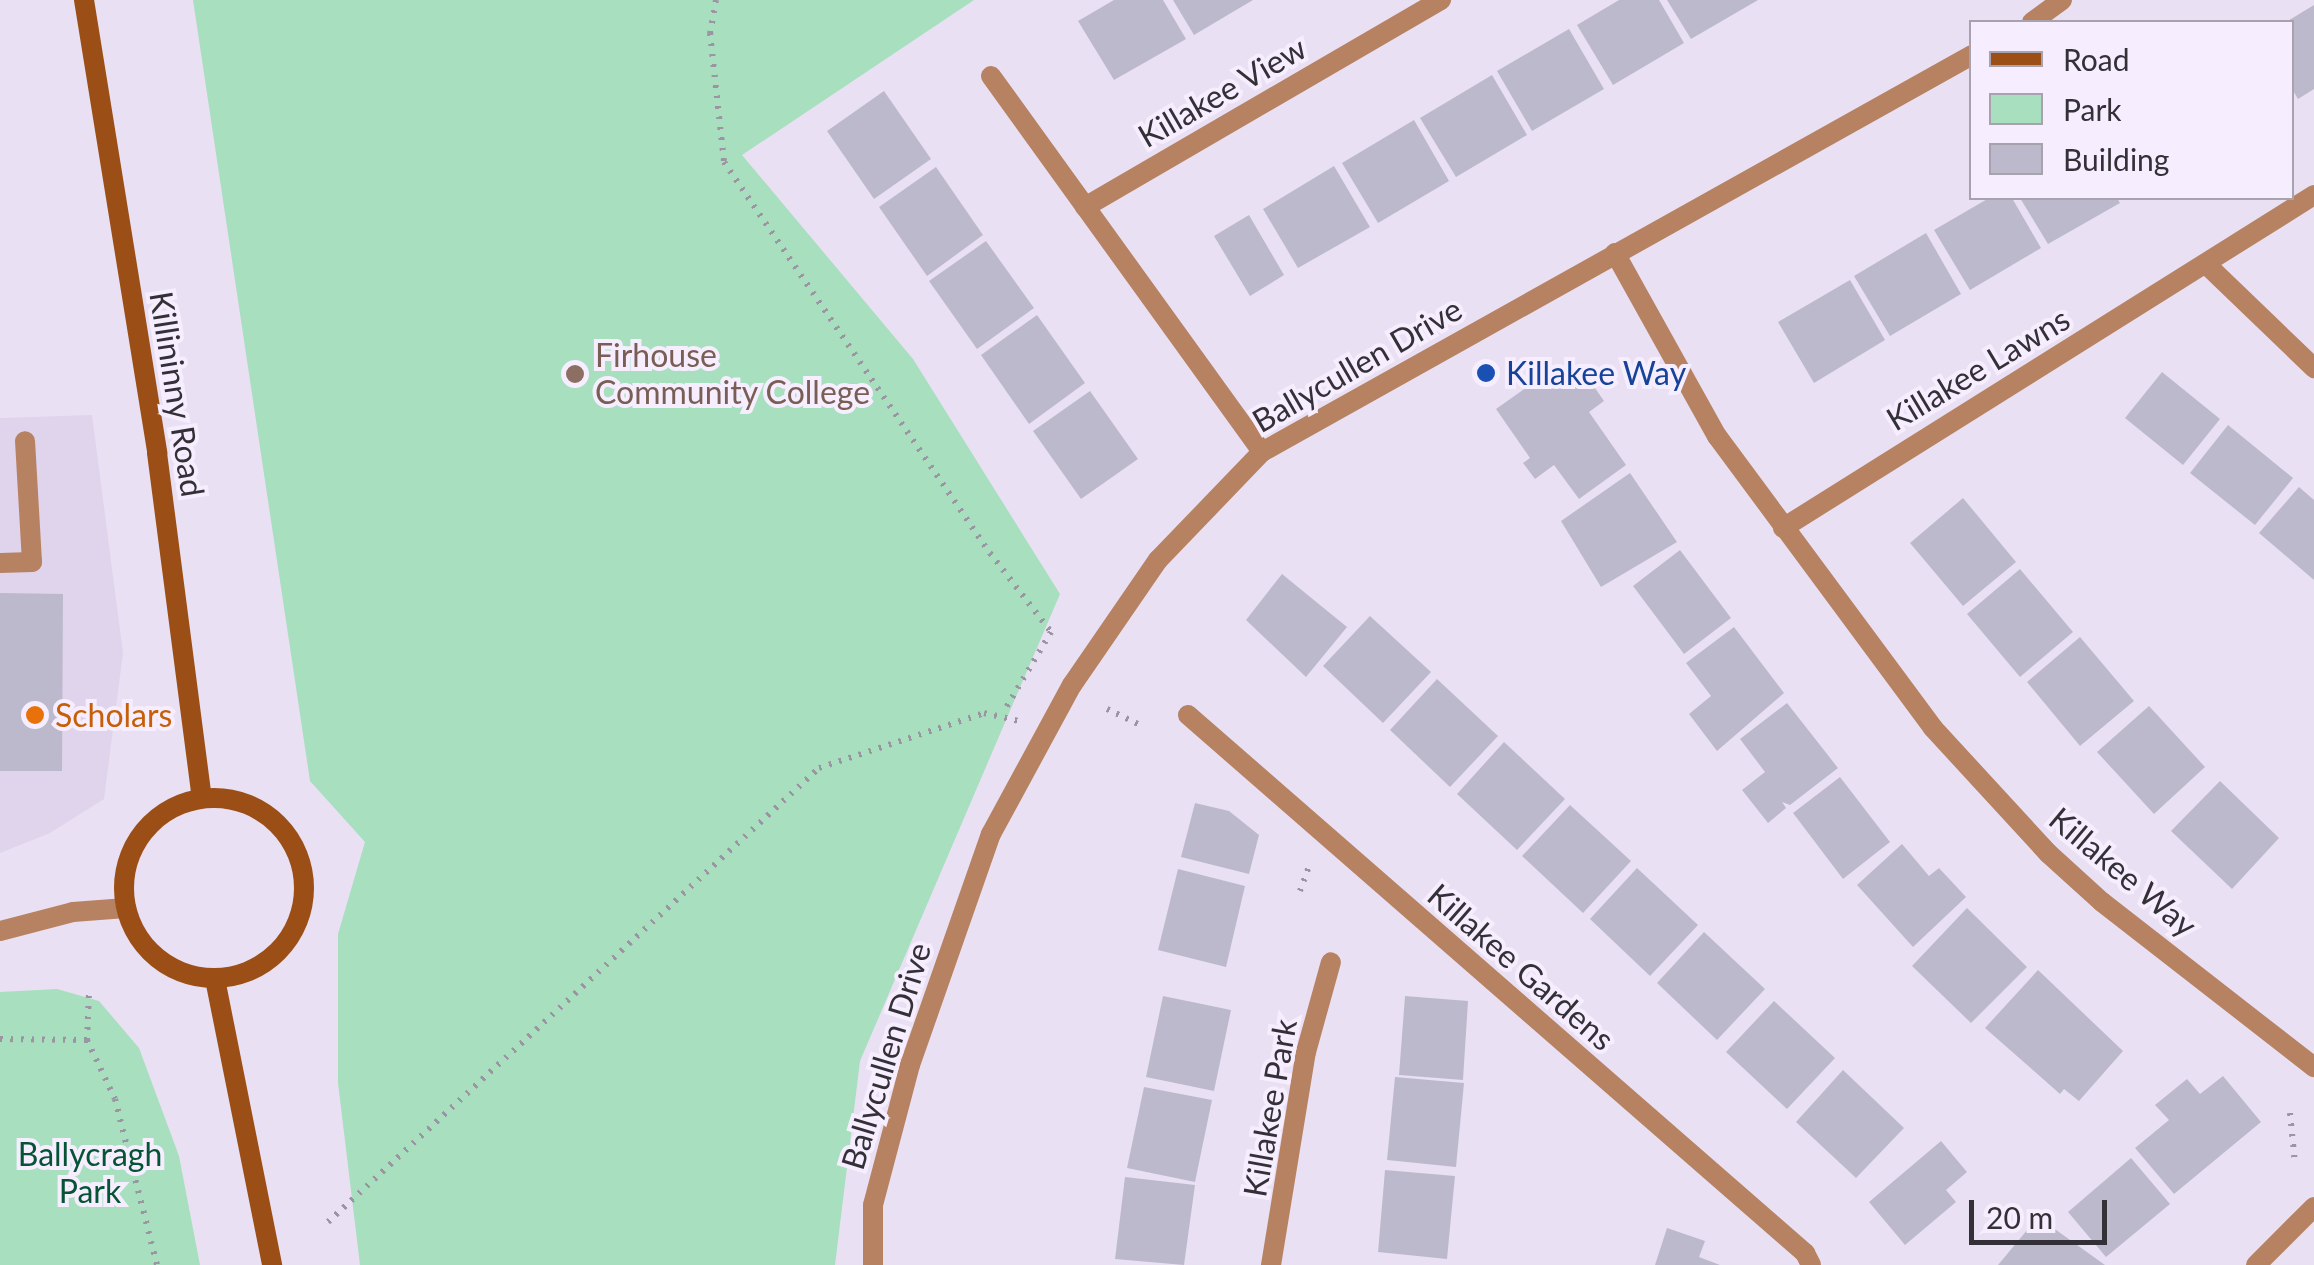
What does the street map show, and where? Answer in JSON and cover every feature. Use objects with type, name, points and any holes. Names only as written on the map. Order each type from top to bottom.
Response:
[{"type":"main road","name":"Killininny Road","points":[[84,0],[157,453],[202,798]]},
{"type":"main road","points":[[202,798],[256,808],[278,825],[302,874],[302,905],[292,934],[272,958],[245,973],[215,979],[185,974],[158,960],[137,937],[126,908],[123,878],[140,837],[174,807],[202,798]]},
{"type":"main road","points":[[215,979],[272,1265]]},
{"type":"street","name":"Killakee View","points":[[1085,207],[1441,0]]},
{"type":"street","points":[[2035,20],[2062,0]]},
{"type":"street","name":"Ballycullen Drive","points":[[873,1265],[873,1205],[910,1066],[991,834],[1044,734],[1112,622],[1158,560],[1262,452],[1969,57]]},
{"type":"street","points":[[991,76],[1262,452]]},
{"type":"street","name":"Killakee Lawns","points":[[1783,528],[2314,195]]},
{"type":"street","name":"Killakee Way","points":[[1615,253],[1718,436],[1933,728],[2049,854],[2314,1067]]},
{"type":"street","points":[[2207,265],[2314,368]]},
{"type":"street","points":[[0,562],[32,562],[24,441]]},
{"type":"street","name":"Killakee Gardens","points":[[1188,715],[1806,1253],[1811,1265]]},
{"type":"street","points":[[0,930],[72,912],[126,908]]},
{"type":"street","name":"Killakee Park","points":[[1270,1265],[1306,1052],[1331,962]]},
{"type":"street","points":[[2256,1265],[2314,1207]]},
{"type":"path","points":[[716,0],[710,33],[724,162],[808,292],[1051,632],[1004,714]]},
{"type":"path","points":[[1107,709],[1144,727]]},
{"type":"path","points":[[328,1222],[818,768],[984,714],[1004,714],[1044,734]]},
{"type":"path","points":[[1300,891],[1312,858]]},
{"type":"path","points":[[89,993],[86,1040],[115,1100],[157,1265]]},
{"type":"path","points":[[0,1039],[86,1040]]},
{"type":"path","points":[[2290,1113],[2295,1163]]},
{"type":"shaded area","points":[[92,415],[123,653],[104,799],[50,833],[0,853],[0,418]]},
{"type":"green space","points":[[193,0],[974,0],[742,155],[913,359],[1060,594],[860,1061],[835,1265],[360,1265],[338,1083],[338,934],[365,842],[310,781]]},
{"type":"green space","name":"Ballycragh Park","points":[[57,989],[99,1001],[139,1048],[179,1156],[200,1265],[0,1265],[0,992]]},
{"type":"building","points":[[1114,0],[1163,0],[1186,39],[1114,80],[1078,21]]},
{"type":"building","points":[[1173,0],[1253,0],[1194,35]]},
{"type":"building","points":[[1619,0],[1659,0],[1684,43],[1613,85],[1577,25]]},
{"type":"building","points":[[1667,0],[1758,0],[1691,39]]},
{"type":"building","points":[[2314,5],[2314,89],[2298,99],[2294,92],[2294,20],[2289,20]]},
{"type":"building","points":[[1569,29],[1604,89],[1532,131],[1497,71]]},
{"type":"building","points":[[1492,75],[1527,135],[1456,177],[1420,118]]},
{"type":"building","points":[[884,91],[931,159],[874,199],[827,131]]},
{"type":"building","points":[[1414,120],[1449,181],[1378,223],[1342,163]]},
{"type":"building","points":[[1334,166],[1370,227],[1298,268],[1263,209]]},
{"type":"building","points":[[936,167],[983,235],[927,276],[879,207]]},
{"type":"building","points":[[1986,200],[2013,200],[2041,248],[1970,290],[1934,230]]},
{"type":"building","points":[[2021,200],[2120,203],[2048,244]]},
{"type":"building","points":[[1249,215],[1284,275],[1250,296],[1214,236]]},
{"type":"building","points":[[1926,233],[1961,294],[1890,336],[1854,276]]},
{"type":"building","points":[[986,241],[1034,308],[977,349],[929,281]]},
{"type":"building","points":[[1850,280],[1885,340],[1814,383],[1778,322]]},
{"type":"building","points":[[1037,315],[1085,383],[1029,424],[981,355]]},
{"type":"building","points":[[1557,366],[1571,386],[1586,375],[1604,401],[1589,412],[1626,465],[1579,499],[1554,465],[1535,479],[1523,463],[1530,458],[1496,409]]},
{"type":"building","points":[[2162,372],[2220,419],[2183,465],[2125,418]]},
{"type":"building","points":[[1090,391],[1138,459],[1081,499],[1033,431]]},
{"type":"building","points":[[2228,425],[2293,478],[2255,525],[2190,473]]},
{"type":"building","points":[[1630,473],[1677,542],[1601,587],[1561,521]]},
{"type":"building","points":[[2299,487],[2314,500],[2314,580],[2259,533]]},
{"type":"building","points":[[1963,498],[2016,562],[1963,606],[1910,543]]},
{"type":"building","points":[[1680,550],[1731,618],[1684,654],[1633,586]]},
{"type":"building","points":[[2020,569],[2073,632],[2020,677],[1967,614]]},
{"type":"building","points":[[1282,574],[1347,627],[1306,677],[1246,620]]},
{"type":"building","points":[[0,593],[63,594],[62,771],[0,771]]},
{"type":"building","points":[[1370,616],[1431,672],[1383,723],[1323,666]]},
{"type":"building","points":[[1734,627],[1784,693],[1717,751],[1689,714],[1711,696],[1686,663]]},
{"type":"building","points":[[2080,637],[2134,701],[2080,746],[2027,682]]},
{"type":"building","points":[[1437,679],[1498,736],[1450,787],[1390,730]]},
{"type":"building","points":[[1787,703],[1838,768],[1790,805],[1782,802],[1786,808],[1768,823],[1742,790],[1765,772],[1740,739]]},
{"type":"building","points":[[2149,706],[2205,767],[2154,814],[2097,752]]},
{"type":"building","points":[[1504,742],[1565,799],[1517,850],[1457,794]]},
{"type":"building","points":[[1840,777],[1890,842],[1843,879],[1793,813]]},
{"type":"building","points":[[2220,781],[2279,838],[2232,889],[2171,831]]},
{"type":"building","points":[[1195,803],[1229,811],[1259,835],[1249,874],[1181,857]]},
{"type":"building","points":[[1570,805],[1631,861],[1583,913],[1522,856]]},
{"type":"building","points":[[1902,844],[1929,876],[1939,868],[1966,897],[1913,947],[1857,885]]},
{"type":"building","points":[[1637,868],[1698,925],[1650,976],[1590,919]]},
{"type":"building","points":[[1178,869],[1245,886],[1226,967],[1158,950]]},
{"type":"building","points":[[1967,908],[2027,967],[1971,1023],[1912,966]]},
{"type":"building","points":[[1704,932],[1765,989],[1717,1040],[1657,983]]},
{"type":"building","points":[[2038,970],[2123,1051],[2079,1101],[2064,1089],[2060,1094],[1985,1028]]},
{"type":"building","points":[[1163,996],[1231,1010],[1214,1091],[1146,1077]]},
{"type":"building","points":[[1405,996],[1468,1001],[1463,1080],[1399,1075]]},
{"type":"building","points":[[1774,1001],[1835,1058],[1787,1109],[1726,1052]]},
{"type":"building","points":[[1843,1070],[1904,1128],[1856,1178],[1796,1122]]},
{"type":"building","points":[[2223,1076],[2261,1122],[2174,1194],[2135,1148],[2169,1120],[2155,1105],[2187,1079],[2200,1094]]},
{"type":"building","points":[[1395,1077],[1464,1083],[1456,1167],[1387,1160]]},
{"type":"building","points":[[1144,1087],[1212,1100],[1195,1182],[1127,1168]]},
{"type":"building","points":[[1941,1141],[1967,1172],[1946,1190],[1956,1202],[1905,1245],[1869,1202]]},
{"type":"building","points":[[2131,1158],[2170,1204],[2106,1257],[2068,1212]]},
{"type":"building","points":[[1385,1170],[1455,1176],[1447,1259],[1378,1252]]},
{"type":"building","points":[[1125,1177],[1195,1185],[1184,1265],[1115,1259]]},
{"type":"building","points":[[2038,1217],[2105,1265],[1998,1265]]},
{"type":"building","points":[[1667,1228],[1705,1241],[1699,1257],[1720,1265],[1655,1265]]},
{"type":"place","name":"Killakee Way","points":[[1486,373]]},
{"type":"place","name":"Firhouse Community College","points":[[575,374]]},
{"type":"place","name":"Scholars","points":[[35,715]]}]
